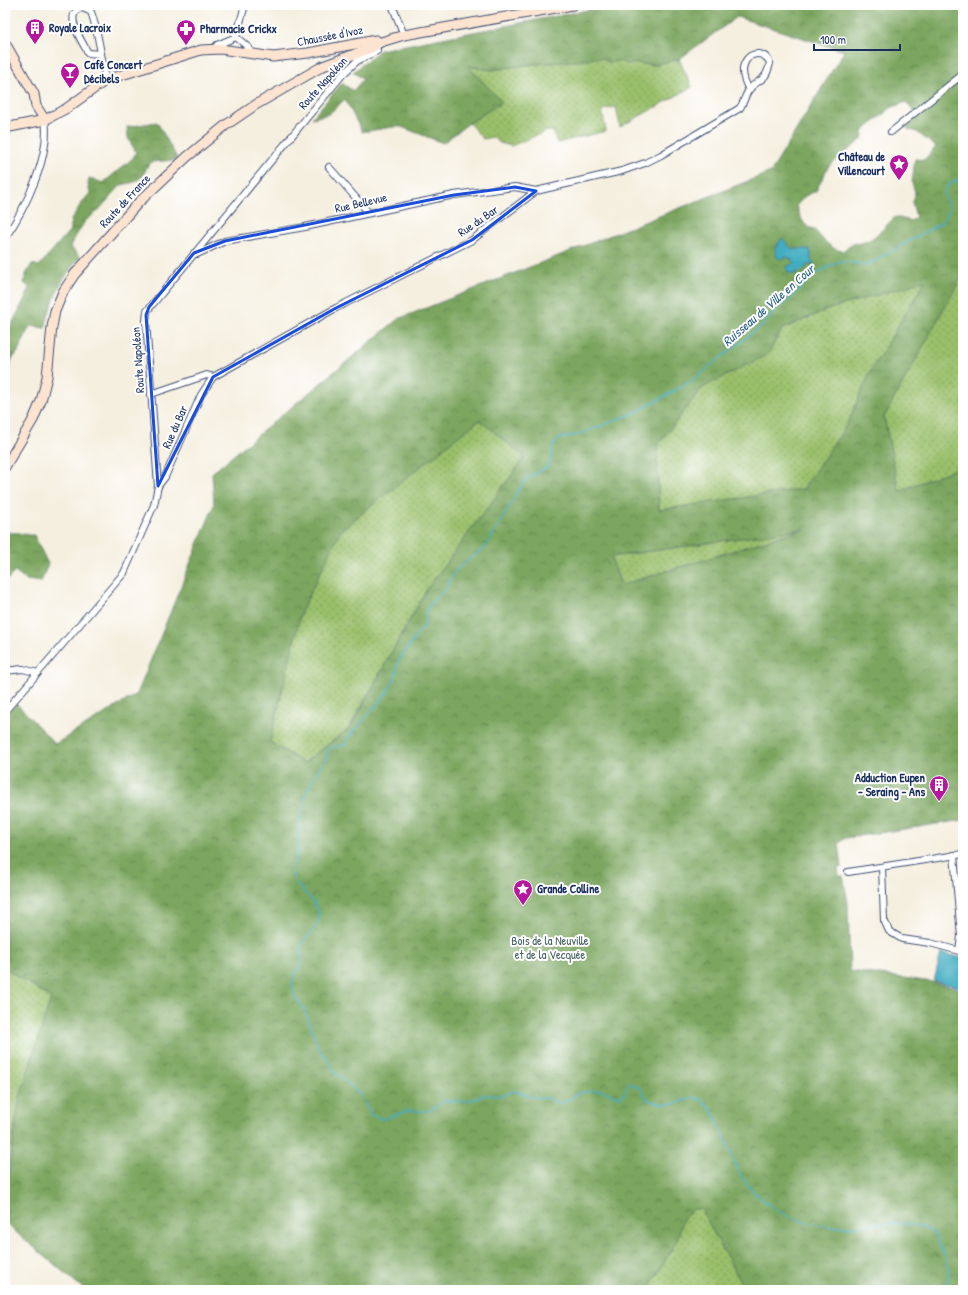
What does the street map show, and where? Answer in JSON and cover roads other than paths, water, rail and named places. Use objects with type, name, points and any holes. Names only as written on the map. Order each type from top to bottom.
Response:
[{"type":"main road","name":"Chaussée d'Ivoz","points":[[5,128],[45,120],[67,108],[106,80],[196,51],[214,48],[273,57],[294,55],[376,40],[376,45],[404,35],[573,5]]},
{"type":"main road","points":[[5,43],[34,94],[44,107],[45,120]]},
{"type":"main road","name":"Route de France","points":[[5,466],[30,424],[41,400],[46,377],[52,326],[58,302],[74,275],[102,243],[167,174],[236,118],[312,71],[376,45]]},
{"type":"street","points":[[245,5],[236,37],[248,48],[250,54]]},
{"type":"street","points":[[392,5],[404,35]]},
{"type":"street","points":[[100,54],[88,53],[82,44],[73,21],[74,12],[78,9],[85,8],[91,12],[101,47],[100,54],[106,80]]},
{"type":"street","name":"Chaussée d'Ivoz","points":[[214,48],[217,44],[236,37]]},
{"type":"street","name":"Route Napoléon","points":[[5,711],[124,573],[154,505],[158,486],[146,311],[343,74],[357,61],[377,51],[376,45]]},
{"type":"street","name":"Rue du Bar","points":[[158,486],[165,477],[201,395],[213,377],[336,308],[472,240],[536,191],[622,171],[654,159],[734,113],[745,101],[749,90],[766,76],[770,63],[762,54],[750,56],[745,62],[743,76],[749,90]]},
{"type":"street","points":[[891,132],[963,74]]},
{"type":"street","points":[[5,238],[17,221],[39,169],[46,140],[45,120]]},
{"type":"street","points":[[329,167],[369,213]]},
{"type":"street","name":"Rue Bellevue","points":[[194,253],[197,254],[225,241],[437,198],[515,187],[536,191]]},
{"type":"street","name":"Rue du Bar","points":[[151,394],[207,375],[213,377]]},
{"type":"street","points":[[5,671],[23,669],[38,673]]},
{"type":"street","points":[[848,872],[963,854]]},
{"type":"street","points":[[882,867],[884,920],[889,931],[902,939],[930,943],[961,951],[954,855]]},
{"type":"water","points":[[781,239],[783,239],[792,249],[809,249],[811,253],[811,260],[814,265],[807,265],[805,269],[794,274],[788,272],[786,267],[795,262],[788,257],[780,259],[777,257],[775,249]]},
{"type":"water","points":[[941,953],[963,958],[963,988],[934,981]]},
{"type":"waterway","name":"Ruisseau de Ville en Cour","points":[[954,1290],[947,1282],[949,1274],[948,1266],[937,1238],[927,1229],[905,1224],[878,1224],[844,1227],[822,1226],[793,1218],[776,1210],[768,1204],[747,1184],[742,1177],[712,1110],[700,1099],[689,1098],[672,1104],[657,1103],[647,1099],[641,1089],[629,1083],[624,1094],[619,1097],[601,1090],[579,1093],[566,1101],[559,1103],[548,1098],[531,1097],[515,1091],[501,1096],[484,1095],[468,1101],[444,1101],[429,1111],[407,1111],[384,1119],[371,1115],[361,1095],[333,1071],[328,1060],[318,1048],[305,1010],[294,995],[292,983],[295,973],[302,964],[301,945],[315,928],[319,917],[316,906],[296,882],[293,877],[292,870],[298,851],[302,809],[307,791],[315,774],[327,757],[327,751],[329,748],[345,745],[347,739],[387,693],[395,679],[398,661],[425,624],[426,612],[430,604],[446,588],[456,570],[484,548],[527,478],[547,467],[551,459],[553,446],[558,439],[580,434],[635,413],[690,382],[764,324],[779,306],[785,303],[817,273],[840,261],[867,265],[941,223],[946,218],[949,208],[944,194],[946,188],[953,182],[963,179]]},
{"type":"place","name":"Royale Lacroix","points":[[35,45]]},
{"type":"place","name":"Pharmacie Crickx","points":[[186,46]]},
{"type":"place","name":"Café Concert Décibels","points":[[70,89]]},
{"type":"place","name":"Château de Villencourt","points":[[899,181]]},
{"type":"place","name":"Adduction Eupen - Seraing - Ans","points":[[939,802]]},
{"type":"place","name":"Grande Colline","points":[[523,906]]},
{"type":"park label","name":"Bois de la Neuville et de la Vecquée","points":[[550,948]]}]
